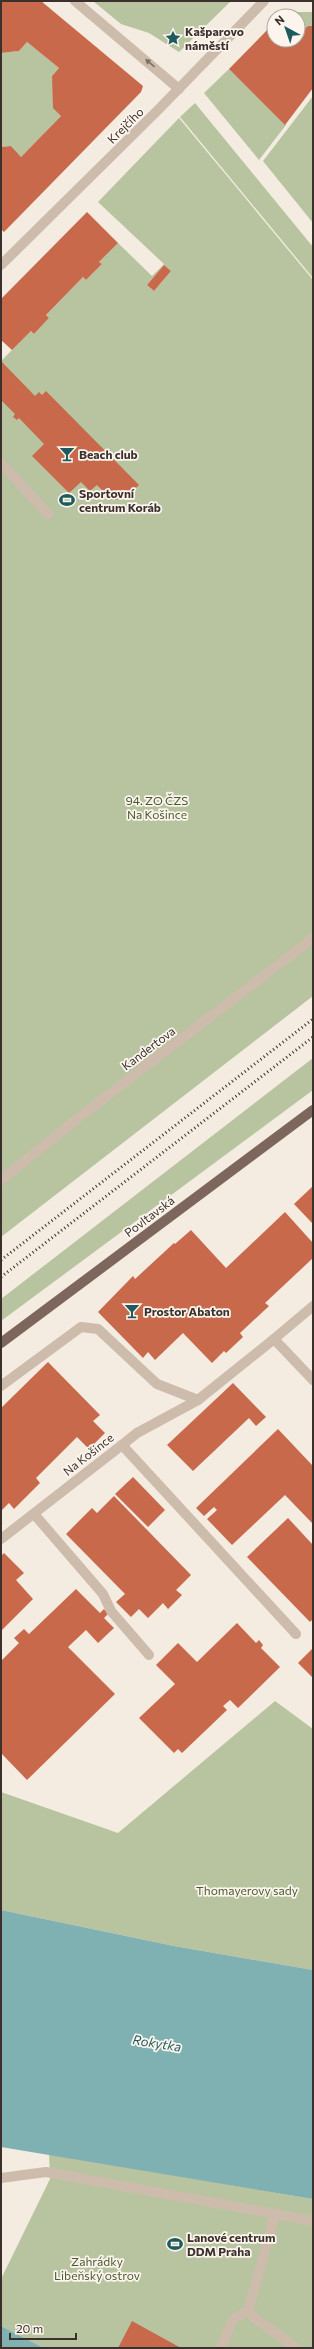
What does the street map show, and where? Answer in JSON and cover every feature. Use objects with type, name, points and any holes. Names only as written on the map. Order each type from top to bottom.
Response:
[{"type":"main road","name":"Povltavská","points":[[1,1343],[313,1110]]},
{"type":"street","points":[[75,1],[179,89]]},
{"type":"street","name":"Krejčího","points":[[1,265],[179,89],[264,1]]},
{"type":"street","points":[[1,463],[48,514]]},
{"type":"street","name":"Kandertova","points":[[1,1180],[82,1114],[313,938]]},
{"type":"street","name":"Na Košince","points":[[1,1539],[137,1433],[198,1400],[313,1306]]},
{"type":"street","points":[[1,1386],[81,1327],[98,1329],[157,1384],[198,1400]]},
{"type":"street","points":[[274,1339],[313,1380]]},
{"type":"street","points":[[122,1445],[296,1634]]},
{"type":"street","points":[[34,1514],[103,1594],[111,1611],[150,1655]]},
{"type":"street","points":[[1,2178],[46,2172],[313,2221]]},
{"type":"street","points":[[221,2348],[233,2319],[248,2311],[275,2214]]},
{"type":"street","points":[[248,2311],[254,2318],[297,2348]]},
{"type":"green space","points":[[93,1],[231,1],[179,52],[149,33],[121,24]]},
{"type":"green space","points":[[306,12],[313,12],[313,26],[306,28]]},
{"type":"green space","points":[[27,42],[59,68],[52,76],[61,116],[21,157],[11,146],[1,147],[1,53],[19,51]]},
{"type":"green space","points":[[229,69],[286,125],[259,160],[204,93]]},
{"type":"green space","points":[[313,96],[313,223],[263,161]]},
{"type":"green space","points":[[195,103],[313,247],[313,278],[180,117]]},
{"type":"green space","name":"94. ZO ČZS Na Košince","points":[[179,118],[313,280],[313,996],[1,1237],[1,361],[31,331],[34,334],[49,318],[46,315],[83,277],[86,280],[102,264],[99,262],[118,243],[152,276],[164,264],[98,202]],"holes":[[[164,265],[171,271],[154,291],[147,285]]]},
{"type":"green space","points":[[313,1058],[313,1090],[1,1321],[1,1299]]},
{"type":"green space","name":"Thomayerovy sady","points":[[275,1701],[313,1729],[313,1970],[174,1946],[1,1910],[1,1792],[118,1833]]},
{"type":"green space","name":"Zahrádky Libeňský ostrov","points":[[49,2154],[313,2199],[313,2348],[44,2348],[1,2326],[1,2279],[50,2179]]},
{"type":"water","name":"Rokytka","points":[[1,1910],[174,1946],[313,1970],[313,2199],[1,2147]]},
{"type":"water","points":[[1,2326],[44,2348],[1,2348]]},
{"type":"building","points":[[1,1],[41,1],[143,86],[141,92],[4,232],[1,229],[1,147],[11,146],[21,157],[61,116],[53,108],[52,76],[59,68],[27,42],[19,51],[1,53]]},
{"type":"building","points":[[313,26],[313,88],[285,125],[229,69],[266,31],[266,48],[306,48],[306,28]]},
{"type":"building","points":[[87,212],[118,243],[99,262],[102,264],[86,280],[83,277],[46,315],[49,318],[34,334],[31,331],[12,350],[1,340],[1,299]]},
{"type":"building","points":[[164,265],[171,271],[154,291],[147,285]]},
{"type":"building","points":[[1,361],[35,396],[39,392],[42,395],[46,391],[139,485],[124,499],[112,500],[97,485],[90,491],[81,482],[69,493],[32,456],[44,444],[19,418],[17,420],[13,417],[15,414],[1,400]]},
{"type":"building","points":[[313,1186],[313,1224],[294,1204]]},
{"type":"building","points":[[285,1212],[313,1243],[313,1258],[265,1303],[269,1306],[240,1333],[243,1337],[226,1353],[224,1351],[212,1363],[183,1333],[155,1360],[148,1352],[143,1358],[98,1312],[133,1276],[135,1279],[174,1243],[175,1244],[191,1230],[226,1268]]},
{"type":"building","points":[[48,1362],[100,1415],[93,1421],[105,1433],[89,1449],[77,1437],[36,1478],[40,1483],[14,1509],[9,1503],[1,1511],[1,1408]]},
{"type":"building","points":[[233,1383],[266,1417],[256,1426],[249,1418],[193,1471],[167,1445]]},
{"type":"building","points":[[278,1429],[312,1465],[313,1464],[313,1524],[285,1495],[232,1545],[207,1519],[217,1510],[214,1507],[204,1516],[196,1508]]},
{"type":"building","points":[[133,1477],[165,1510],[148,1527],[115,1494]]},
{"type":"building","points":[[114,1496],[191,1575],[176,1590],[182,1595],[168,1609],[163,1603],[148,1618],[139,1609],[131,1617],[116,1602],[125,1594],[66,1534],[92,1508],[97,1513]]},
{"type":"building","points":[[288,1518],[313,1545],[313,1619],[310,1622],[247,1557]]},
{"type":"building","points":[[4,1553],[24,1573],[16,1580],[33,1599],[1,1631],[1,1556]]},
{"type":"building","points":[[76,1589],[100,1613],[104,1609],[108,1614],[104,1618],[114,1628],[98,1643],[86,1630],[68,1647],[115,1694],[27,1780],[1,1753],[1,1661],[19,1643],[14,1638],[24,1629],[29,1634]]},
{"type":"building","points":[[237,1623],[256,1643],[259,1640],[263,1645],[261,1648],[280,1667],[238,1708],[230,1700],[223,1706],[227,1710],[182,1753],[178,1749],[174,1753],[139,1718],[175,1684],[156,1665],[178,1643],[197,1662]]},
{"type":"building","points":[[313,1648],[313,1678],[298,1663]]},
{"type":"building","points":[[132,2321],[181,2348],[118,2348]]},
{"type":"railway","points":[[1,1260],[313,1019]]},
{"type":"railway","points":[[1,1277],[313,1037]]},
{"type":"place","name":"Kašparovo náměstí","points":[[173,38]]},
{"type":"place","name":"Beach club","points":[[67,454]]},
{"type":"place","name":"Sportovní centrum Koráb","points":[[67,500]]},
{"type":"place","name":"Prostor Abaton","points":[[132,1311]]},
{"type":"place","name":"Lanové centrum DDM Praha","points":[[175,2244]]}]
